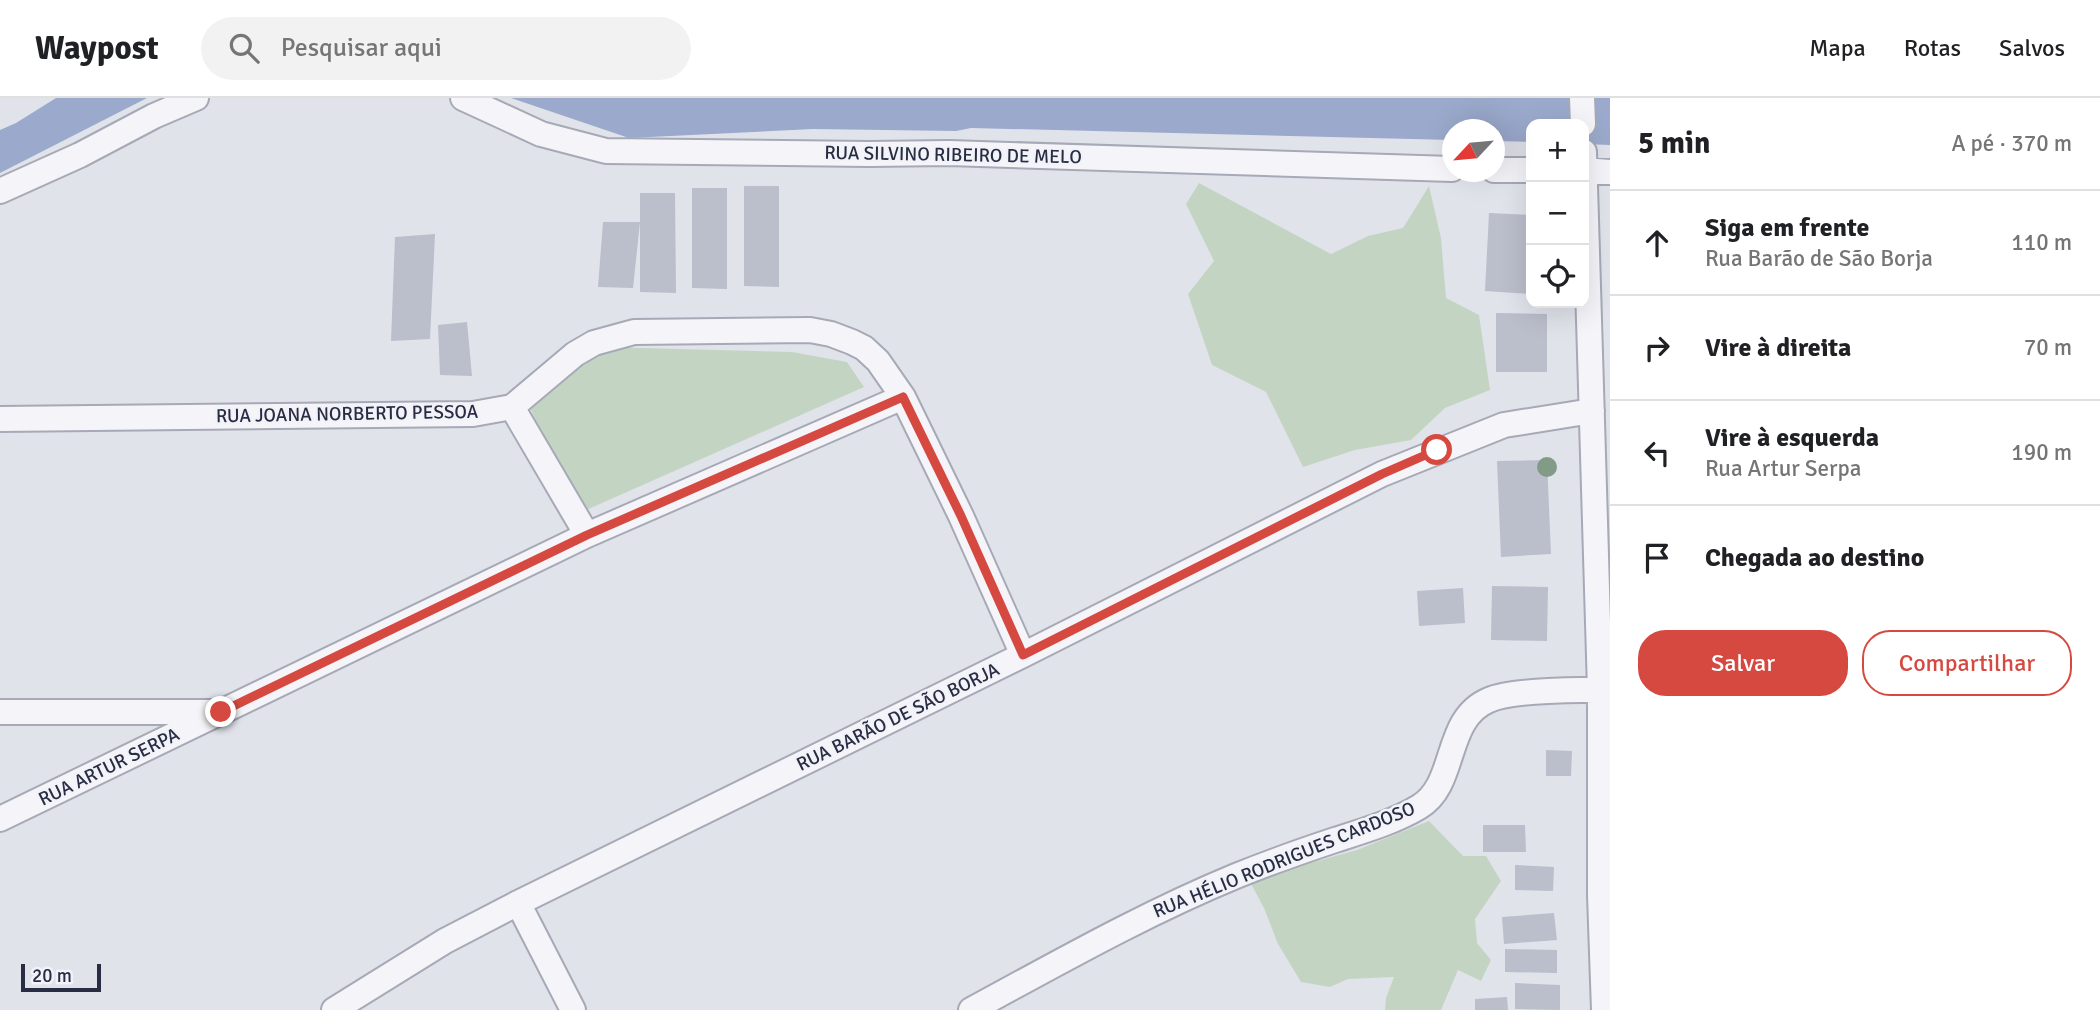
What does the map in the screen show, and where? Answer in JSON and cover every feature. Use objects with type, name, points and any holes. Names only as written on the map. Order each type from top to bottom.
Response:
[{"type":"street","points":[[0,191],[197,98]]},
{"type":"street","name":"RUA SILVINO RIBEIRO DE MELO","points":[[463,98],[541,134],[606,151],[869,155],[949,153],[1442,169]]},
{"type":"street","points":[[1582,98],[1583,119]]},
{"type":"street","points":[[1505,170],[1526,170]]},
{"type":"street","points":[[1589,170],[1610,172]]},
{"type":"street","points":[[1584,182],[1592,411],[1602,442],[1605,691],[1600,895],[1604,1010]]},
{"type":"street","name":"RUA JOANA NORBERTO PESSOA","points":[[0,419],[473,414],[512,407],[575,354],[594,343],[634,332],[810,330],[831,334],[852,342],[871,354],[903,397],[961,516],[1023,655]]},
{"type":"street","name":"RUA ARTUR SERPA","points":[[0,819],[587,535],[903,397]]},
{"type":"street","points":[[512,407],[587,535]]},
{"type":"street","name":"RUA BARÃO DE SÃO BORJA","points":[[334,1010],[445,942],[519,903],[1023,655],[1382,474],[1504,425],[1592,411]]},
{"type":"street","name":"RUA HÉLIO RODRIGUES CARDOSO","points":[[971,1010],[1165,906],[1282,858],[1368,829],[1419,807],[1435,792],[1463,722],[1477,705],[1508,695],[1605,691]]},
{"type":"street","points":[[0,712],[221,712]]},
{"type":"street","points":[[519,903],[573,1010]]},
{"type":"green space","points":[[1199,183],[1331,254],[1368,236],[1403,228],[1429,186],[1441,238],[1446,298],[1479,315],[1490,390],[1445,408],[1411,440],[1355,450],[1303,467],[1266,392],[1212,365],[1188,294],[1214,261],[1186,204]]},
{"type":"green space","points":[[605,347],[792,352],[847,362],[864,387],[575,515],[527,400]]},
{"type":"green space","points":[[1429,821],[1463,856],[1486,856],[1501,881],[1475,919],[1477,943],[1491,960],[1481,981],[1458,970],[1441,1010],[1385,1010],[1386,998],[1394,977],[1348,979],[1330,987],[1301,982],[1278,944],[1264,908],[1249,880],[1357,850]]},
{"type":"water","points":[[56,98],[147,98],[0,173],[0,130]]},
{"type":"water","points":[[511,98],[1610,98],[1610,145],[1589,144],[1589,119],[1526,119],[1526,142],[1505,141],[1505,119],[1442,119],[1442,140],[971,128],[956,131],[813,129],[629,138]]},
{"type":"building","points":[[744,186],[779,186],[779,287],[744,286]]},
{"type":"building","points":[[692,188],[727,188],[727,289],[692,288]]},
{"type":"building","points":[[640,193],[675,193],[676,293],[640,292]]},
{"type":"building","points":[[1489,213],[1526,215],[1526,294],[1485,291]]},
{"type":"building","points":[[603,222],[640,222],[633,288],[598,287]]},
{"type":"building","points":[[435,234],[430,339],[391,341],[395,237]]},
{"type":"building","points":[[1496,313],[1547,314],[1547,372],[1496,372]]},
{"type":"building","points":[[467,322],[472,376],[440,375],[438,325]]},
{"type":"building","points":[[1547,460],[1551,554],[1501,557],[1497,461]]},
{"type":"building","points":[[1492,586],[1548,587],[1547,641],[1491,640]]},
{"type":"building","points":[[1463,588],[1465,623],[1419,626],[1417,591]]},
{"type":"building","points":[[1546,750],[1572,751],[1571,776],[1546,776]]},
{"type":"building","points":[[1483,825],[1525,825],[1526,852],[1483,852]]},
{"type":"building","points":[[1515,865],[1554,867],[1553,891],[1515,890]]},
{"type":"building","points":[[1554,913],[1557,940],[1504,944],[1502,917]]},
{"type":"building","points":[[1505,949],[1557,950],[1557,973],[1505,972]]},
{"type":"building","points":[[1515,983],[1560,985],[1560,1010],[1515,1009]]},
{"type":"building","points":[[1507,997],[1508,1010],[1475,1010],[1475,999]]},
{"type":"route","points":[[221,712],[587,535],[903,397],[932,453],[1023,655],[1382,474],[1437,450]]}]
